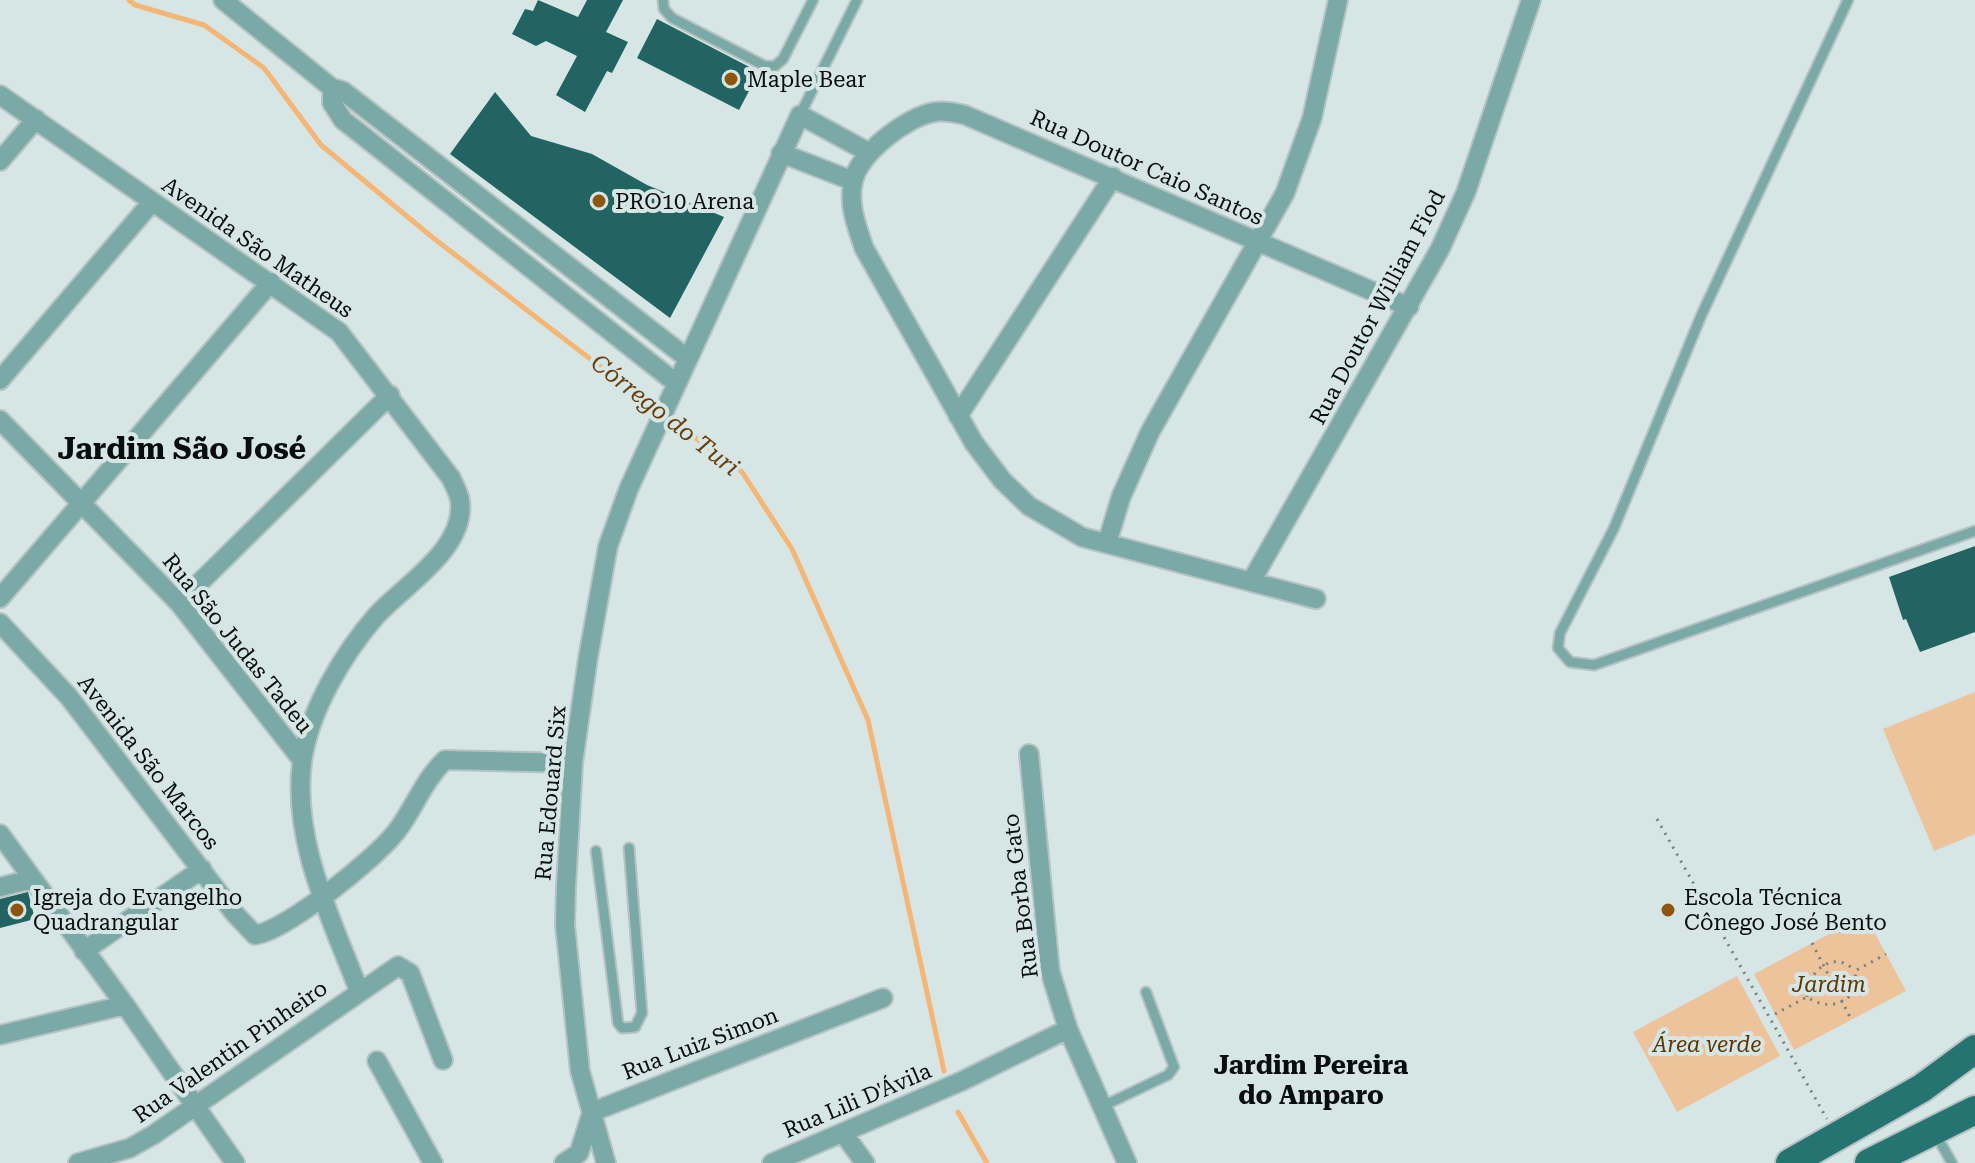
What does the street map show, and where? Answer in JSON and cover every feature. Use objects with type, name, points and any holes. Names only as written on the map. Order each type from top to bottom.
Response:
[{"type":"main road","points":[[1790,1163],[1922,1088],[1975,1049]]},
{"type":"main road","points":[[1922,1088],[1924,1110],[1941,1130]]},
{"type":"main road","points":[[1883,1160],[1975,1110]]},
{"type":"street","points":[[223,0],[332,88],[343,91],[687,358]]},
{"type":"street","points":[[1107,543],[1121,497],[1150,432],[1285,193],[1312,118],[1338,0]]},
{"type":"street","name":"Rua Doutor William Fiod","points":[[1252,580],[1409,307],[1466,192],[1531,0]]},
{"type":"street","points":[[332,88],[332,103],[343,120],[676,383]]},
{"type":"street","name":"Avenida São Matheus","points":[[0,95],[339,332],[451,478],[460,501],[455,527],[443,550],[377,615],[354,644],[316,717],[302,760],[301,824],[323,895],[359,991]]},
{"type":"street","name":"Rua Doutor Caio Santos","points":[[868,152],[914,121],[933,112],[952,112],[979,120],[1113,177],[1409,307]]},
{"type":"street","points":[[800,115],[868,152],[853,181],[853,216],[864,248],[958,416],[1002,480],[1029,506],[1072,532],[1316,599]]},
{"type":"street","name":"Rua Edouard Six","points":[[604,1163],[580,1071],[565,925],[573,763],[608,546],[667,402],[800,115]]},
{"type":"street","points":[[0,161],[36,119]]},
{"type":"street","points":[[781,153],[853,181]]},
{"type":"street","points":[[958,416],[1113,177]]},
{"type":"street","points":[[0,380],[152,202]]},
{"type":"street","points":[[0,598],[271,282]]},
{"type":"street","points":[[179,603],[390,395]]},
{"type":"street","name":"Rua São Judas Tadeu","points":[[0,420],[179,603],[302,760]]},
{"type":"street","name":"Avenida São Marcos","points":[[0,623],[69,697],[255,935],[280,926],[323,895]]},
{"type":"street","name":"Rua Borba Gato","points":[[1029,754],[1050,971],[1068,1029],[1127,1163]]},
{"type":"street","points":[[323,895],[386,844],[435,770],[445,760],[573,763]]},
{"type":"street","points":[[0,834],[235,1163]]},
{"type":"street","points":[[84,951],[202,869]]},
{"type":"street","points":[[0,887],[32,879]]},
{"type":"street","name":"Rua Valentin Pinheiro","points":[[78,1163],[130,1148],[359,991],[402,966],[410,973],[443,1060]]},
{"type":"street","name":"Rua Luiz Simon","points":[[592,1112],[883,998]]},
{"type":"street","points":[[0,1035],[125,1005]]},
{"type":"street","name":"Rua Lili D'Ávila","points":[[772,1163],[962,1081],[1068,1029]]},
{"type":"street","points":[[377,1061],[433,1163]]},
{"type":"street","points":[[592,1112],[571,1158],[604,1163]]},
{"type":"street","points":[[843,1133],[865,1163]]},
{"type":"lane","points":[[663,0],[664,9],[672,18],[765,66],[775,66],[783,59],[813,0]]},
{"type":"lane","points":[[800,115],[857,0]]},
{"type":"lane","points":[[1848,0],[1701,316],[1614,528],[1560,633],[1558,648],[1570,662],[1594,665],[1753,606],[1975,531]]},
{"type":"lane","points":[[596,851],[618,1023],[622,1028],[635,1027],[642,1013],[629,848]]},
{"type":"lane","points":[[1101,1107],[1168,1075],[1174,1067],[1146,992]]},
{"type":"lane","points":[[1941,1130],[1952,1163]]},
{"type":"path","points":[[1657,819],[1836,1136]]},
{"type":"path","points":[[1812,943],[1852,1021]]},
{"type":"path","points":[[1855,971],[1886,954]]},
{"type":"path","points":[[1846,963],[1855,971],[1856,987],[1843,1001],[1824,1005],[1807,997],[1808,980],[1823,965],[1846,963]]},
{"type":"path","points":[[1775,1014],[1807,997]]},
{"type":"green space","points":[[1975,692],[1975,834],[1934,851],[1883,729]]},
{"type":"green space","name":"Jardim","points":[[1865,915],[1906,991],[1794,1050],[1754,974]]},
{"type":"green space","name":"Área verde","points":[[1737,976],[1780,1056],[1677,1112],[1633,1032]]},
{"type":"building","points":[[538,0],[578,17],[587,0],[623,0],[606,32],[628,42],[612,73],[607,71],[585,112],[556,95],[577,56],[546,41],[536,46],[512,34],[525,9],[533,11]]},
{"type":"building","points":[[657,19],[759,72],[739,110],[637,58]]},
{"type":"building","name":"PRO10 Arena","points":[[495,92],[531,136],[592,154],[647,185],[724,217],[670,318],[450,154]]},
{"type":"building","points":[[1975,546],[1975,632],[1920,652],[1906,619],[1903,620],[1889,577]]},
{"type":"building","name":"Igreja do Evangelho Quadrangular","points":[[28,892],[35,919],[0,928],[0,899]]},
{"type":"waterway","name":"Córrego do Turi","points":[[129,0],[135,5],[204,25],[264,68],[321,145],[432,237],[659,412]]},
{"type":"waterway","name":"Córrego do Turi","points":[[667,417],[742,472],[792,549],[868,720],[944,1071]]},
{"type":"waterway","name":"Córrego do Turi","points":[[958,1112],[987,1163]]},
{"type":"place","name":"Maple Bear","points":[[731,79]]},
{"type":"place","name":"PRO10 Arena","points":[[599,201]]},
{"type":"place","name":"Igreja do Evangelho Quadrangular","points":[[17,910]]},
{"type":"place","name":"Escola Técnica Cônego José Bento","points":[[1668,910]]},
{"type":"district","name":"Jardim São José","points":[[182,449]]},
{"type":"district","name":"Jardim Pereira do Amparo","points":[[1311,1080]]}]
